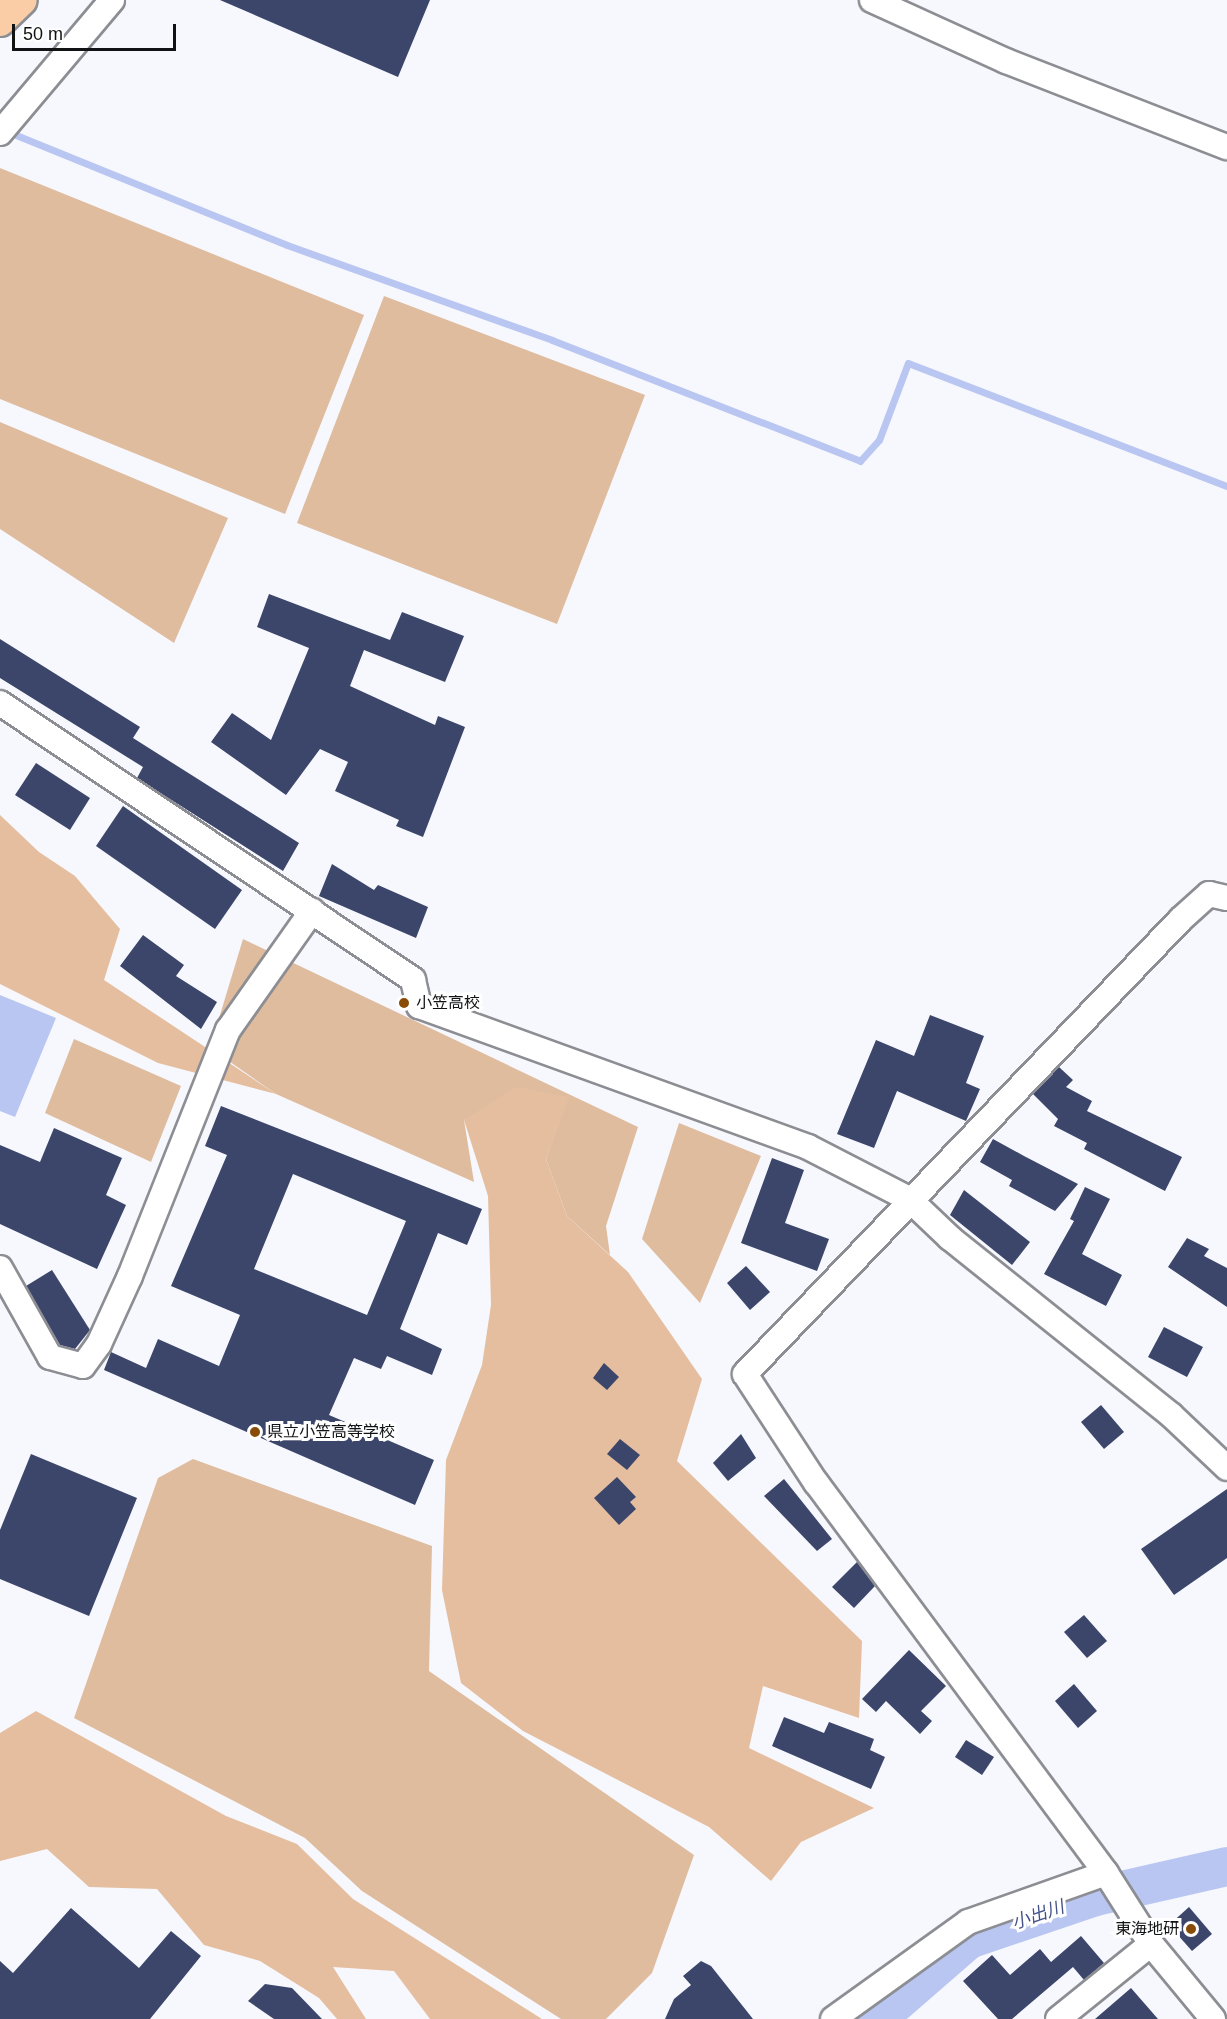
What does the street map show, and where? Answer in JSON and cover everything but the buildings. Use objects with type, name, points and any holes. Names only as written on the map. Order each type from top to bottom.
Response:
[{"type":"main road","points":[[0,21],[22,0]]},
{"type":"street","points":[[0,133],[112,0]]},
{"type":"street","points":[[872,0],[1005,61],[1227,147]]},
{"type":"street","points":[[0,703],[413,980],[419,1006],[808,1147],[909,1199],[950,1238],[1171,1414],[1227,1468]]},
{"type":"street","points":[[1213,2019],[1151,1944],[1106,1874],[816,1483],[745,1374],[879,1238],[909,1199],[1179,920],[1209,894],[1227,898]]},
{"type":"street","points":[[0,1268],[50,1357],[83,1366],[99,1344],[130,1276],[228,1030],[312,911]]},
{"type":"street","points":[[833,2019],[968,1922],[1106,1874]]},
{"type":"street","points":[[1058,2019],[1151,1944]]},
{"type":"shaded area","points":[[0,168],[364,315],[285,514],[0,399]]},
{"type":"shaded area","points":[[384,296],[645,395],[557,624],[297,523]]},
{"type":"shaded area","points":[[0,422],[228,518],[174,643],[0,529]]},
{"type":"shaded area","points":[[0,815],[39,852],[75,876],[120,929],[104,980],[276,1094],[158,1063],[0,984]]},
{"type":"shaded area","points":[[243,939],[638,1127],[606,1226],[610,1255],[567,1216],[546,1159],[568,1097],[464,1120],[474,1182],[276,1094],[210,1048]]},
{"type":"shaded area","points":[[74,1039],[181,1086],[151,1162],[45,1113]]},
{"type":"shaded area","points":[[516,1087],[569,1097],[546,1159],[567,1216],[628,1272],[702,1379],[677,1461],[862,1641],[859,1718],[763,1686],[749,1748],[874,1808],[801,1842],[771,1881],[709,1827],[523,1731],[461,1683],[442,1590],[446,1460],[482,1365],[491,1305],[488,1196],[464,1120]]},
{"type":"shaded area","points":[[679,1123],[761,1156],[700,1303],[642,1239]]},
{"type":"shaded area","points":[[193,1459],[432,1546],[429,1671],[694,1855],[652,1973],[606,2019],[561,2019],[362,1891],[305,1838],[74,1718],[158,1478]]},
{"type":"shaded area","points":[[36,1711],[226,1816],[297,1844],[353,1899],[542,2019],[430,2019],[394,1971],[333,1967],[366,2019],[337,2019],[319,1998],[260,1961],[204,1945],[157,1889],[89,1887],[47,1849],[0,1861],[0,1733]]},
{"type":"water","points":[[0,995],[56,1018],[15,1117],[0,1111]]},
{"type":"waterway","points":[[16,135],[287,245],[552,340],[860,461],[879,440],[908,363],[1227,486]]},
{"type":"waterway","name":"小出川","points":[[876,2019],[968,1939],[1095,1896],[1227,1866]]},
{"type":"place","name":"小笠高校","points":[[404,1003]]},
{"type":"place","name":"県立小笠高等学校","points":[[255,1432]]},
{"type":"place","name":"東海地研","points":[[1191,1929]]}]
